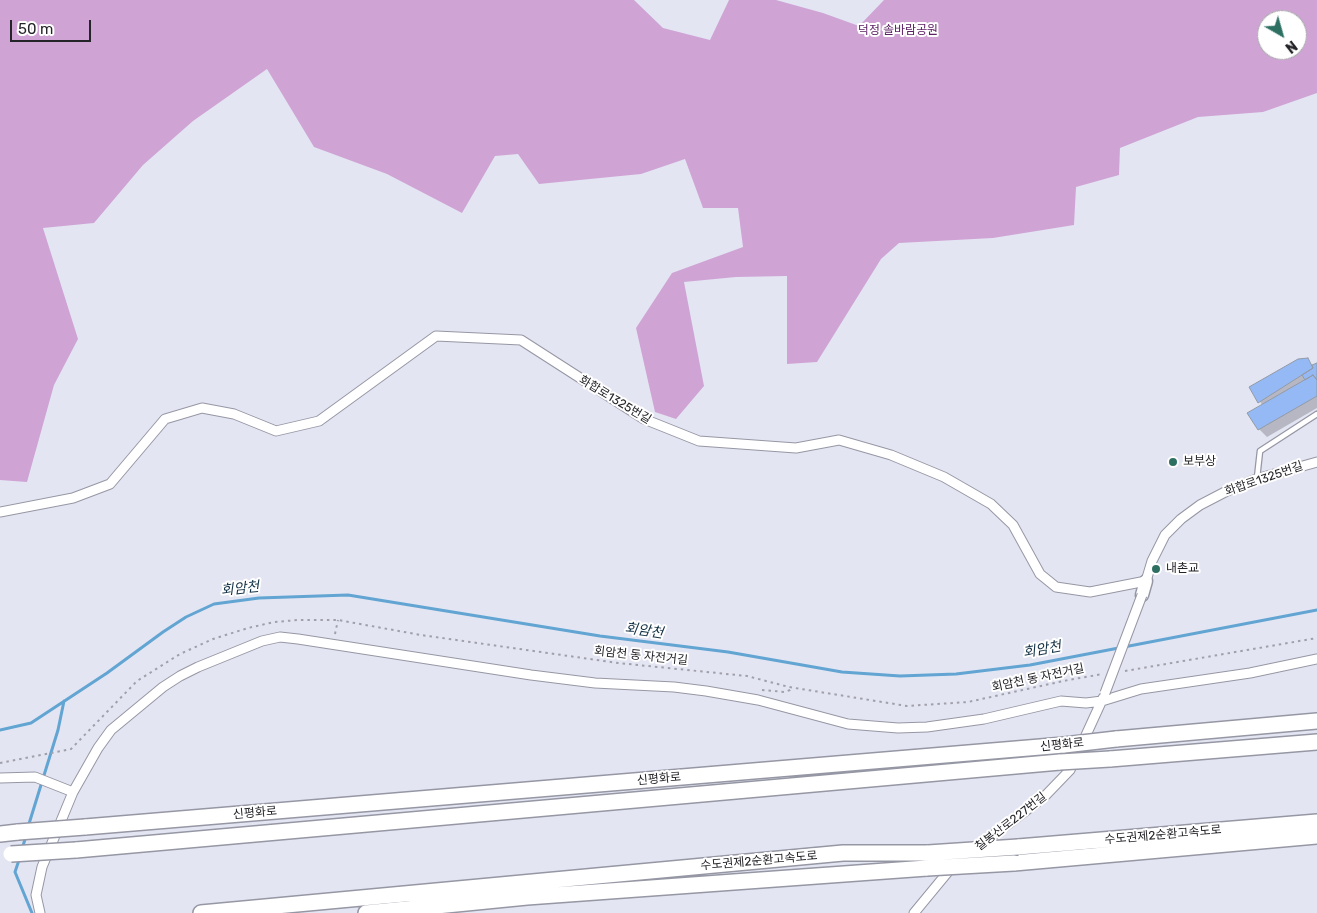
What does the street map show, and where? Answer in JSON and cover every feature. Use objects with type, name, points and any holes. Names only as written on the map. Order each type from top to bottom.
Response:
[{"type":"highway","name":"신평화로","points":[[0,834],[1064,745],[1317,721]]},
{"type":"highway","name":"신평화로","points":[[5,854],[76,850],[1060,762],[1317,742]]},
{"type":"highway","name":"수도권제2순환고속도로","points":[[366,913],[928,861],[1018,847],[1317,822]]},
{"type":"highway","name":"수도권제2순환고속도로","points":[[201,913],[843,853],[928,861],[1014,863],[1317,836]]},
{"type":"street","name":"화합로1325번길","points":[[0,512],[73,498],[110,484],[164,419],[202,408],[234,414],[276,431],[319,421],[436,336],[521,340],[644,419],[699,441],[796,448],[839,440],[891,455],[944,477],[990,504],[1013,525],[1040,574],[1056,587],[1090,592],[1146,581],[1152,561],[1166,536],[1182,519],[1200,505],[1224,492],[1256,479],[1317,462]]},
{"type":"street","points":[[1142,595],[1146,581]]},
{"type":"street","name":"칠봉산로227번길","points":[[914,913],[951,868],[1044,797],[1070,770],[1104,697],[1142,595]]},
{"type":"street","points":[[40,913],[36,894],[42,867],[69,790],[111,730],[125,717],[180,676],[198,666],[262,641],[280,637],[595,683],[674,687],[706,691],[758,700],[848,724],[870,727],[927,727],[984,719],[1061,701],[1086,703],[1104,697],[1250,673],[1317,659]]},
{"type":"street","points":[[0,778],[35,776],[69,790]]},
{"type":"lane","points":[[1256,479],[1260,451],[1317,414]]},
{"type":"path","name":"회암천 동 자전거길","points":[[0,763],[71,749],[137,682],[180,654],[213,639],[274,622],[298,620],[338,620],[421,635],[618,663],[747,676],[789,687],[907,706],[968,702],[1068,680],[1106,674]]},
{"type":"path","points":[[334,644],[338,620]]},
{"type":"path","points":[[1125,670],[1317,638]]},
{"type":"green space","name":"덕정 솔바람공원","points":[[0,0],[634,0],[663,28],[710,40],[729,0],[776,0],[823,13],[859,26],[884,0],[1317,0],[1317,93],[1263,112],[1198,117],[1120,148],[1119,175],[1076,187],[1074,225],[993,238],[899,243],[881,259],[817,362],[787,364],[787,276],[736,277],[684,282],[704,386],[676,419],[655,412],[636,328],[672,273],[743,247],[738,208],[703,208],[685,159],[641,174],[539,184],[518,154],[495,156],[462,213],[387,174],[314,147],[267,69],[193,121],[143,165],[94,223],[43,228],[78,339],[54,385],[27,482],[0,480]]},
{"type":"building","points":[[1308,358],[1313,368],[1258,403],[1249,387],[1298,359]]},
{"type":"building","points":[[1317,363],[1317,380],[1313,375],[1305,380],[1302,375],[1313,368],[1312,365]]},
{"type":"building","points":[[1313,375],[1317,380],[1317,396],[1258,430],[1247,413]]},
{"type":"waterway","name":"회암천","points":[[0,730],[31,723],[107,673],[186,617],[214,604],[259,598],[348,595],[600,636],[728,652],[842,672],[900,676],[956,674],[1030,665],[1317,610]]},
{"type":"waterway","points":[[28,827],[58,730],[64,701]]},
{"type":"waterway","points":[[22,849],[26,836]]},
{"type":"waterway","points":[[20,857],[15,872],[32,913]]},
{"type":"place","name":"보부상","points":[[1173,462]]},
{"type":"place","name":"내촌교","points":[[1156,569]]}]
